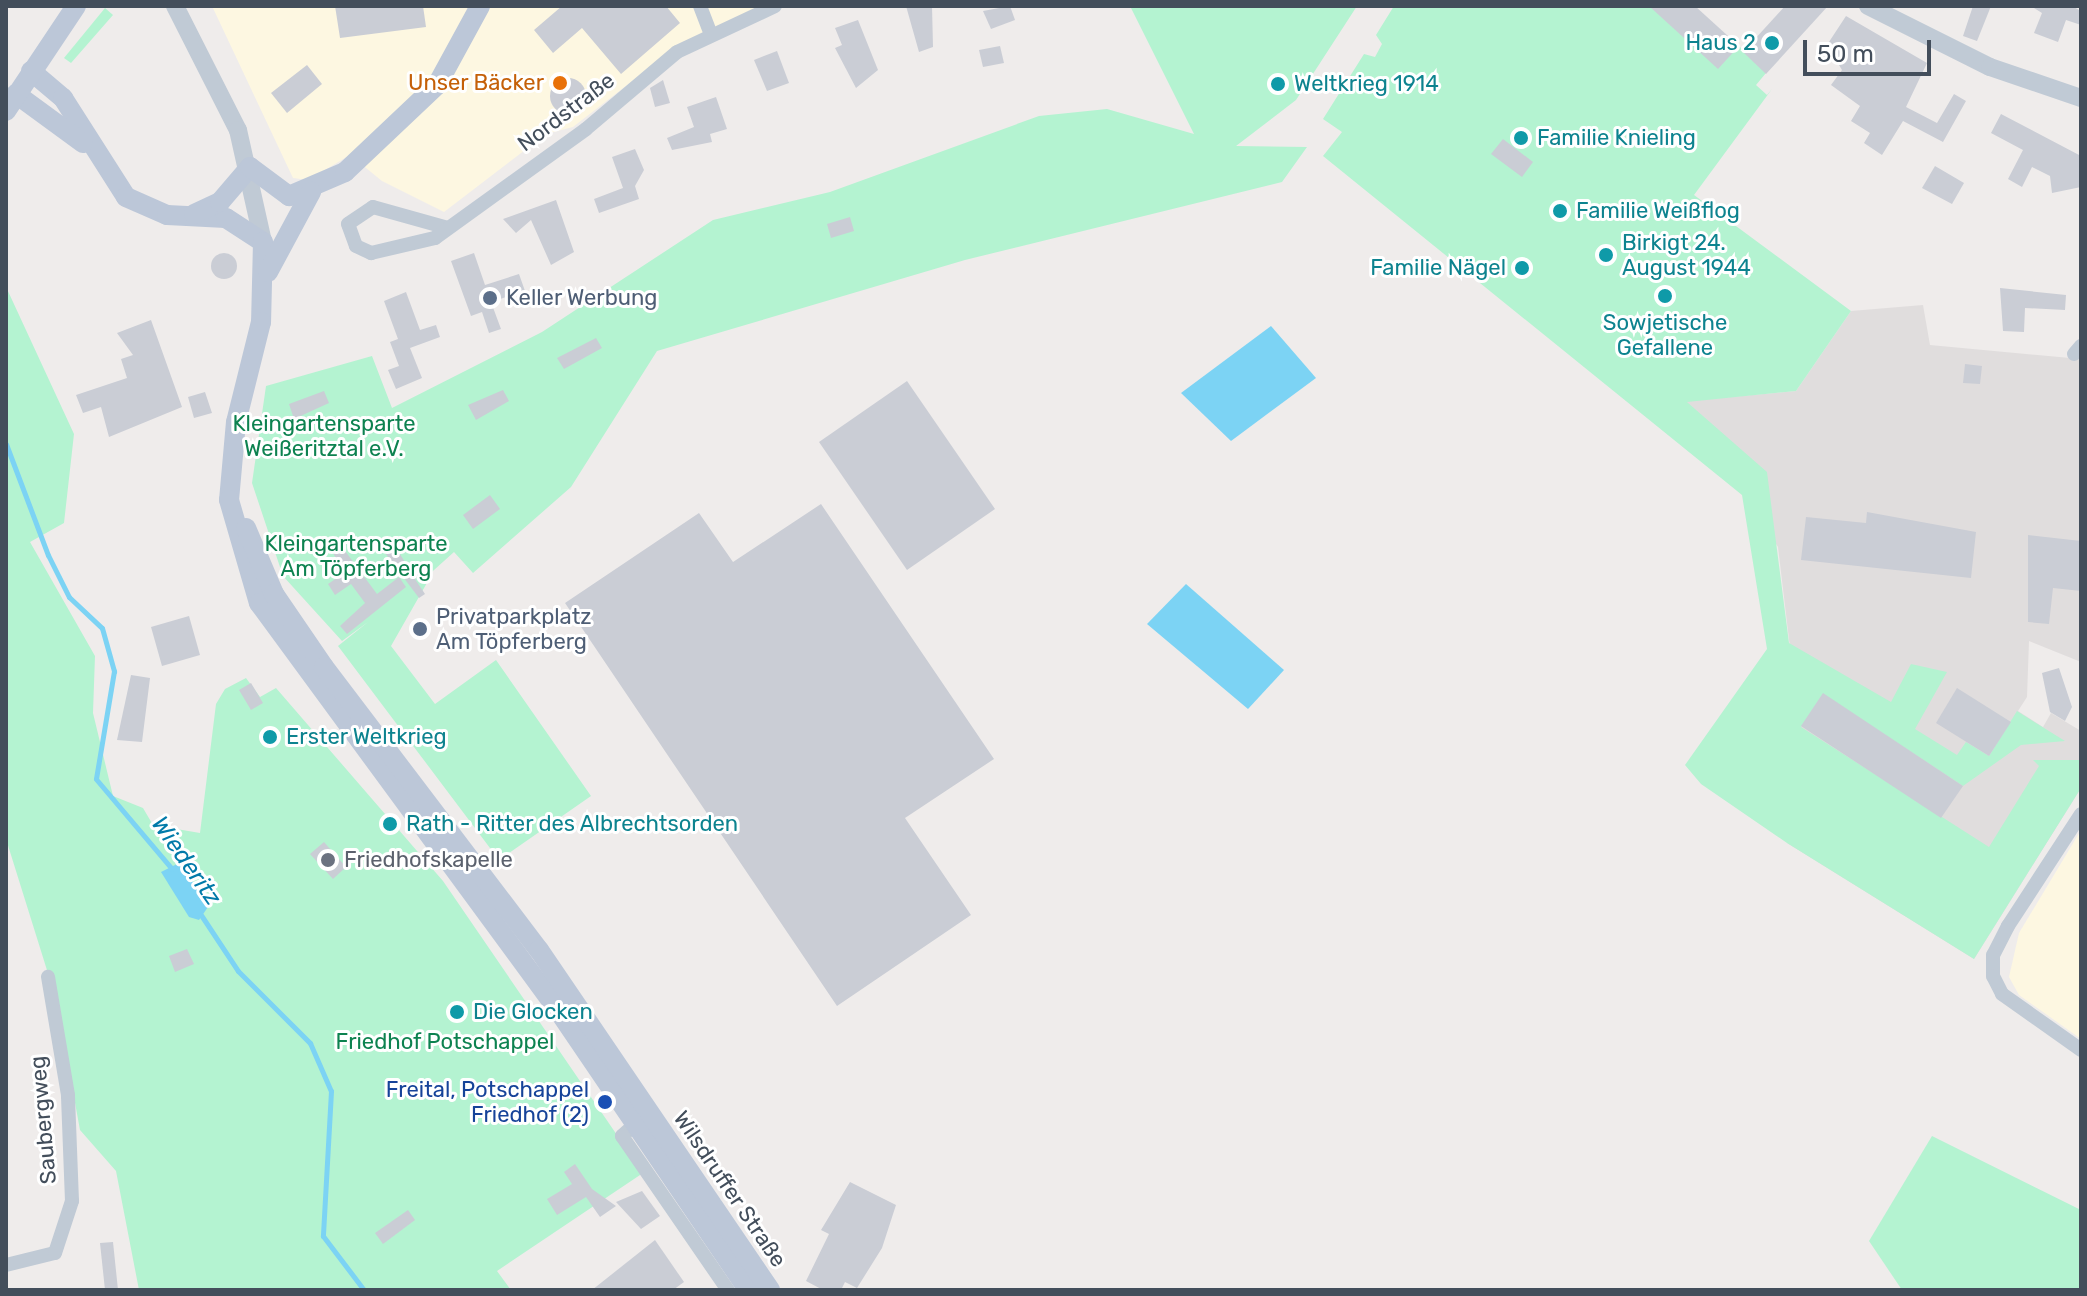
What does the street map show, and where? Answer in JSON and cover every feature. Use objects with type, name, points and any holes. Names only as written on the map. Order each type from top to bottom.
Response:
[{"type":"main road","points":[[76,6],[11,103],[92,151]]},
{"type":"main road","name":"Wilsdruffer Straße","points":[[468,30],[473,6]]},
{"type":"main road","name":"Wilsdruffer Straße","points":[[264,279],[311,192],[396,131],[437,85],[480,6]]},
{"type":"main road","points":[[31,71],[63,98],[92,151],[145,210],[187,217],[226,218],[263,242]]},
{"type":"main road","points":[[187,217],[220,202],[250,167],[282,194],[311,192]]},
{"type":"main road","name":"Wilsdruffer Straße","points":[[263,242],[264,279],[231,482],[238,549],[290,651],[770,1290]]},
{"type":"main road","name":"Wilsdruffer Straße","points":[[642,1118],[748,1290]]},
{"type":"street","name":"Wilsdruffer Straße","points":[[175,6],[224,97],[250,167],[263,242]]},
{"type":"street","points":[[700,6],[711,34]]},
{"type":"street","name":"Nordstraße","points":[[448,228],[373,207],[348,224],[356,246],[371,253],[435,238],[586,129],[677,52],[775,6]]},
{"type":"street","points":[[1868,6],[1978,62],[2081,98]]},
{"type":"street","points":[[2081,814],[1993,955],[2002,994],[2081,1050]]},
{"type":"street","name":"Saubergweg","points":[[6,1265],[55,1253],[72,1201],[68,1095],[48,977]]},
{"type":"street","points":[[642,1118],[622,1134],[627,1145],[728,1290]]},
{"type":"shaded area","points":[[212,6],[766,6],[681,43],[573,127],[546,134],[444,212],[382,181],[350,155],[308,180],[293,178]]},
{"type":"shaded area","points":[[1923,305],[1930,345],[2081,359],[2081,662],[2029,641],[2027,697],[2018,711],[2043,727],[2051,713],[2081,731],[2081,788],[1974,959],[1787,843],[1791,656],[1778,547],[1686,401],[1796,391],[1851,311]]},
{"type":"shaded area","points":[[2081,830],[2081,1039],[2019,995],[2009,977],[2019,933]]},
{"type":"green space","points":[[1130,6],[1357,6],[1296,100],[1236,146],[1307,147],[1282,182],[965,260],[657,351],[571,487],[473,573],[454,552],[424,579],[432,574],[391,646],[435,704],[496,660],[591,796],[499,860],[338,646],[368,622],[342,641],[283,576],[252,483],[266,386],[372,356],[392,408],[542,332],[713,220],[830,192],[1039,116],[1107,109],[1194,134]]},
{"type":"green space","points":[[1394,6],[1649,6],[1739,46],[1766,73],[1756,85],[1767,95],[1772,89],[1694,195],[1851,311],[1796,391],[1687,402],[1767,472],[1789,643],[1891,702],[1911,664],[1947,672],[1915,729],[1957,755],[1966,742],[1989,756],[2017,711],[2065,741],[2021,745],[1963,786],[1823,694],[1801,727],[1989,847],[2039,766],[2033,760],[2081,760],[2081,788],[1974,959],[1787,843],[1701,784],[1685,765],[1767,649],[1742,495],[1323,156],[1342,132],[1323,119],[1364,54],[1375,57],[1382,44],[1376,35]]},
{"type":"green space","points":[[105,8],[113,15],[71,63],[64,58]]},
{"type":"green space","name":"Friedhof Potschappel","points":[[7,289],[74,434],[64,523],[30,542],[95,656],[93,713],[113,796],[143,808],[153,825],[200,833],[216,704],[225,689],[246,678],[260,697],[276,688],[443,881],[643,1173],[497,1271],[511,1290],[139,1290],[116,1171],[80,1130],[56,999],[6,839]]},
{"type":"green space","points":[[1932,1136],[2081,1210],[2081,1290],[1902,1290],[1869,1241]]},
{"type":"water","points":[[1271,326],[1316,378],[1231,441],[1181,393]]},
{"type":"water","points":[[1186,584],[1284,670],[1248,709],[1147,624]]},
{"type":"water","points":[[181,862],[208,907],[199,920],[189,917],[161,872]]},
{"type":"building","points":[[335,6],[423,6],[426,27],[340,38]]},
{"type":"building","points":[[562,6],[666,6],[680,23],[621,74],[582,28],[553,53],[534,30]]},
{"type":"building","points":[[906,6],[932,6],[933,47],[919,52]]},
{"type":"building","points":[[1010,6],[1015,20],[991,29],[983,11]]},
{"type":"building","points":[[1649,6],[1695,6],[1739,46],[1718,69]]},
{"type":"building","name":"Haus 2","points":[[1785,6],[1828,6],[1766,74],[1743,52]]},
{"type":"building","points":[[1973,6],[1991,6],[1977,41],[1963,36]]},
{"type":"building","points":[[2031,6],[2072,6],[2081,11],[2081,25],[2066,20],[2058,42],[2034,33],[2042,13]]},
{"type":"building","points":[[1846,16],[1927,63],[1906,107],[1937,123],[1954,94],[1966,101],[1943,142],[1903,121],[1882,155],[1864,143],[1870,133],[1851,121],[1860,106],[1831,85],[1842,70],[1827,45]]},
{"type":"building","points":[[858,20],[878,70],[856,88],[835,48],[842,45],[835,28]]},
{"type":"building","points":[[1000,46],[1004,63],[983,67],[979,50]]},
{"type":"building","points":[[777,51],[789,83],[767,91],[754,60]]},
{"type":"building","points":[[307,65],[322,84],[287,113],[271,93]]},
{"type":"building","points":[[568,78],[581,83],[586,96],[581,109],[568,114],[555,109],[550,96],[555,83]]},
{"type":"building","points":[[663,80],[670,103],[655,107],[650,88]]},
{"type":"building","points":[[716,97],[727,129],[710,134],[712,142],[672,150],[667,138],[694,127],[687,107]]},
{"type":"building","points":[[2001,114],[2081,156],[2081,187],[2052,193],[2050,176],[2032,167],[2022,187],[2008,179],[2023,150],[1991,133]]},
{"type":"building","points":[[1503,139],[1533,162],[1522,177],[1491,154]]},
{"type":"building","points":[[635,149],[644,170],[635,186],[639,199],[599,213],[594,199],[623,188],[612,157]]},
{"type":"building","points":[[1935,166],[1964,183],[1952,204],[1922,188]]},
{"type":"building","points":[[556,200],[574,252],[551,265],[531,220],[516,233],[503,219]]},
{"type":"building","points":[[850,217],[854,231],[831,238],[827,224]]},
{"type":"building","points":[[224,253],[233,257],[237,266],[233,275],[224,279],[215,275],[211,266],[215,257]]},
{"type":"building","points":[[474,253],[485,285],[519,274],[525,291],[491,302],[501,329],[489,333],[482,312],[471,316],[451,261]]},
{"type":"building","points":[[2000,288],[2066,295],[2065,310],[2025,308],[2024,332],[2003,331]]},
{"type":"building","points":[[406,292],[420,330],[436,325],[440,337],[410,348],[422,378],[396,389],[388,370],[399,366],[390,342],[398,339],[384,301]]},
{"type":"building","points":[[151,320],[182,407],[109,437],[101,407],[83,413],[76,395],[127,378],[121,359],[133,355],[117,333]]},
{"type":"building","points":[[596,338],[602,348],[564,369],[557,358]]},
{"type":"building","points":[[1965,364],[1982,366],[1980,384],[1963,383]]},
{"type":"building","points":[[907,381],[995,509],[907,570],[819,442]]},
{"type":"building","points":[[503,390],[509,401],[476,420],[468,405]]},
{"type":"building","points":[[324,391],[329,403],[294,419],[289,404]]},
{"type":"building","points":[[205,392],[212,413],[194,418],[188,397]]},
{"type":"building","points":[[490,495],[500,509],[473,529],[463,515]]},
{"type":"building","points":[[821,504],[994,759],[905,818],[971,915],[837,1006],[565,603],[699,513],[733,562]]},
{"type":"building","points":[[1867,512],[1976,532],[1971,578],[1801,560],[1806,517],[1866,523]]},
{"type":"building","points":[[2028,535],[2081,541],[2081,591],[2053,588],[2049,624],[2028,622]]},
{"type":"building","points":[[334,536],[377,594],[399,577],[406,587],[347,634],[340,626],[365,603],[351,584],[335,595],[328,584],[344,573],[327,542]]},
{"type":"building","points":[[390,538],[408,567],[422,573],[415,579],[425,594],[419,598],[379,545]]},
{"type":"building","points":[[189,616],[200,655],[162,666],[151,627]]},
{"type":"building","points":[[2059,668],[2072,707],[2065,721],[2050,712],[2042,673]]},
{"type":"building","points":[[131,675],[150,678],[142,742],[117,740]]},
{"type":"building","points":[[251,683],[263,703],[251,710],[239,690]]},
{"type":"building","points":[[1957,688],[2011,722],[1989,756],[1936,723]]},
{"type":"building","points":[[1823,693],[1963,786],[1941,818],[1801,726]]},
{"type":"building","name":"Friedhofskapelle","points":[[324,842],[346,867],[333,879],[310,854]]},
{"type":"building","points":[[187,949],[194,964],[175,972],[169,956]]},
{"type":"building","points":[[575,1164],[592,1189],[616,1206],[600,1217],[586,1197],[557,1215],[547,1199],[572,1184],[564,1172]]},
{"type":"building","points":[[850,1182],[896,1205],[882,1248],[857,1288],[845,1282],[841,1290],[823,1290],[806,1281],[829,1234],[821,1230]]},
{"type":"building","points":[[642,1191],[660,1216],[641,1229],[616,1202]]},
{"type":"building","points":[[408,1210],[415,1220],[383,1244],[375,1233]]},
{"type":"building","points":[[655,1240],[684,1282],[673,1290],[592,1290]]},
{"type":"building","points":[[113,1242],[118,1290],[105,1290],[100,1243]]},
{"type":"waterway","name":"Wiederitz","points":[[6,444],[48,555],[69,597],[102,628],[114,671],[96,779],[172,869]]},
{"type":"waterway","name":"Wiederitz","points":[[201,915],[238,971],[310,1043],[331,1091],[323,1236],[364,1290]]},
{"type":"place","name":"Haus 2","points":[[1772,43]]},
{"type":"place","name":"Unser Bäcker","points":[[560,83]]},
{"type":"place","name":"Weltkrieg 1914","points":[[1278,84]]},
{"type":"place","name":"Familie Knieling","points":[[1521,138]]},
{"type":"place","name":"Familie Weißflog","points":[[1560,211]]},
{"type":"place","name":"Birkigt 24. August 1944","points":[[1606,255]]},
{"type":"place","name":"Familie Nägel","points":[[1522,268]]},
{"type":"place","name":"Sowjetische Gefallene","points":[[1665,296]]},
{"type":"place","name":"Keller Werbung","points":[[490,298]]},
{"type":"place","name":"Privatparkplatz Am Töpferberg","points":[[420,629]]},
{"type":"place","name":"Erster Weltkrieg","points":[[270,737]]},
{"type":"place","name":"Rath - Ritter des Albrechtsorden","points":[[390,824]]},
{"type":"place","name":"Friedhofskapelle","points":[[328,860]]},
{"type":"place","name":"Die Glocken","points":[[457,1012]]},
{"type":"place","name":"Freital, Potschappel Friedhof (2)","points":[[605,1102]]},
{"type":"park label","name":"Kleingartensparte Weißeritztal e.V.","points":[[324,436]]},
{"type":"park label","name":"Kleingartensparte Am Töpferberg","points":[[356,556]]}]
